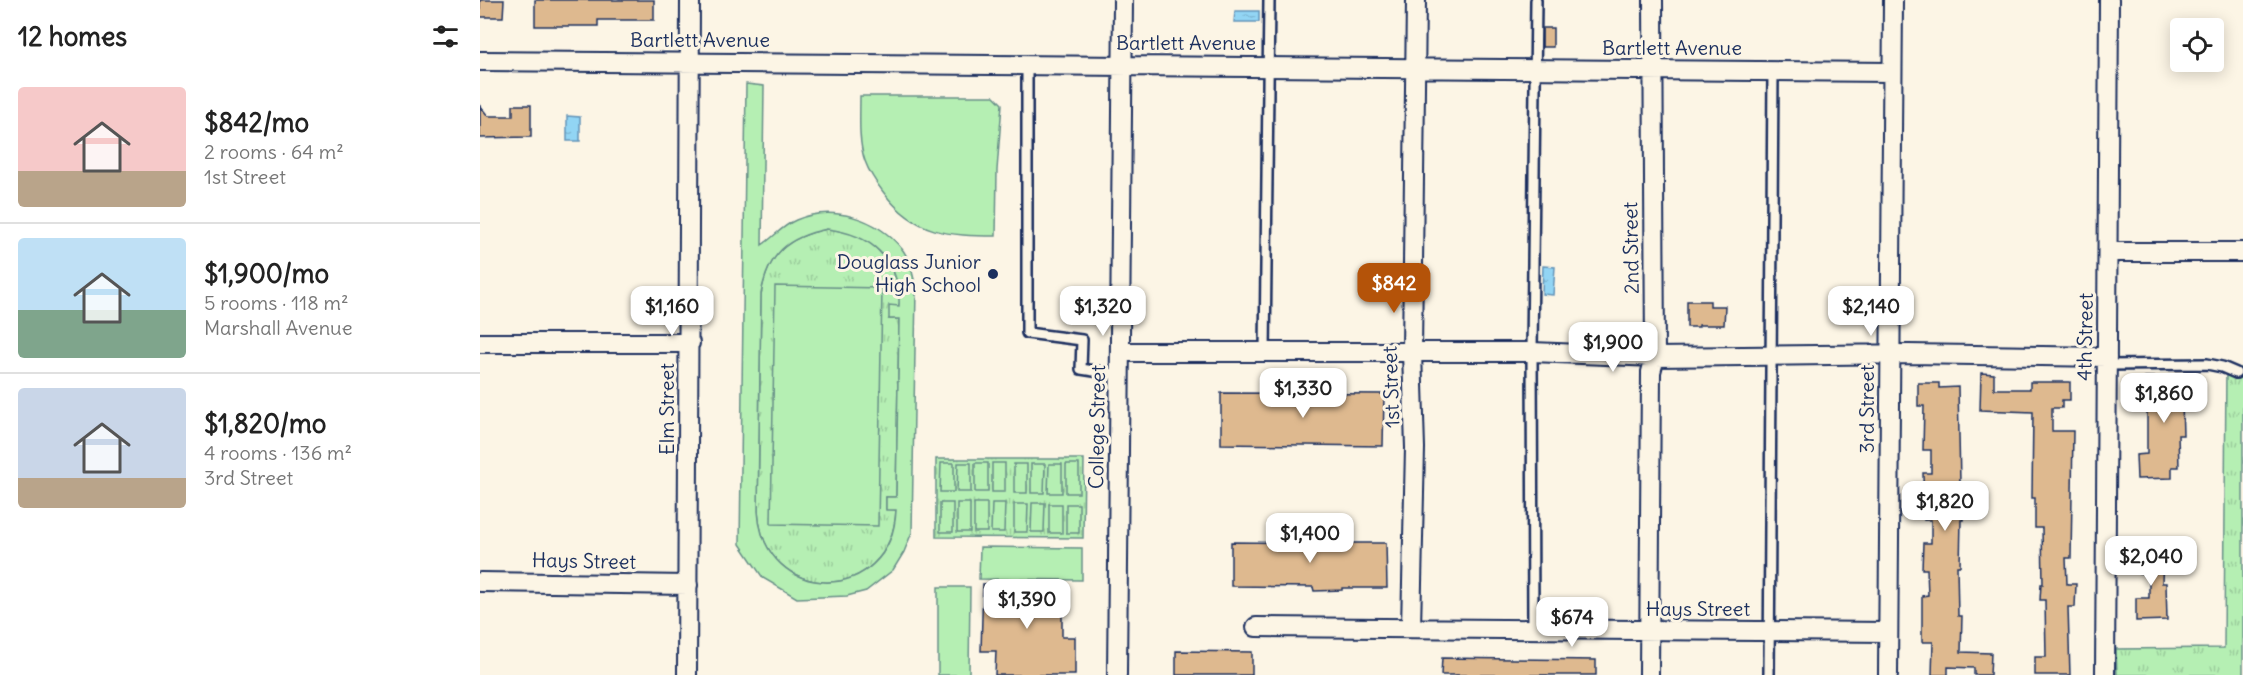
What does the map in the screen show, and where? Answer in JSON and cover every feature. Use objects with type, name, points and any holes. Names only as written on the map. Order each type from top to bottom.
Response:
[{"type":"street","name":"Elm Street","points":[[687,675],[690,0]]},
{"type":"street","name":"College Street","points":[[1117,675],[1123,0]]},
{"type":"street","name":"1st Street","points":[[1411,628],[1415,448],[1412,352],[1416,0]]},
{"type":"street","name":"2nd Street","points":[[1649,675],[1651,372],[1655,357],[1653,0]]},
{"type":"street","name":"3rd Street","points":[[1888,675],[1893,0]]},
{"type":"street","name":"4th Street","points":[[2105,675],[2109,0]]},
{"type":"street","name":"Bartlett Avenue","points":[[480,61],[1892,72]]},
{"type":"street","points":[[2108,252],[2243,252]]},
{"type":"street","points":[[480,343],[690,343]]},
{"type":"street","points":[[1120,352],[1532,352],[1655,357],[1908,354],[2107,361]]},
{"type":"street","name":"Hays Street","points":[[480,582],[688,585]]},
{"type":"street","name":"Hays Street","points":[[1256,627],[1888,632]]},
{"type":"lane","points":[[1265,353],[1269,0]]},
{"type":"lane","points":[[1533,629],[1532,352],[1536,0]]},
{"type":"lane","points":[[1028,64],[1027,333],[1082,340],[1082,369],[1120,375]]},
{"type":"lane","points":[[1769,675],[1773,71]]},
{"type":"lane","points":[[2107,361],[2207,364],[2236,373]]},
{"type":"green space","points":[[746,84],[764,86],[762,245],[791,222],[810,215],[824,213],[853,217],[880,229],[902,249],[909,262],[916,288],[912,532],[893,570],[866,591],[847,596],[797,598],[763,578],[740,544]],"holes":[[[827,229],[843,232],[869,243],[880,252],[895,275],[898,289],[899,306],[889,305],[889,319],[899,319],[896,497],[886,497],[886,510],[896,510],[889,542],[873,564],[852,578],[827,582],[803,578],[781,564],[765,542],[758,511],[761,294],[764,280],[774,258],[790,243],[813,232]]]},
{"type":"green space","points":[[860,96],[994,96],[1002,104],[997,170],[996,236],[963,235],[934,230],[921,225],[896,207],[876,182],[865,161],[860,137]]},
{"type":"green space","points":[[827,229],[857,235],[873,245],[880,252],[897,280],[900,300],[898,308],[889,319],[899,319],[896,497],[886,497],[886,509],[896,510],[889,542],[873,564],[851,578],[827,582],[803,578],[781,564],[765,542],[758,511],[761,294],[764,280],[774,258],[790,243],[813,232]]},
{"type":"green space","points":[[775,286],[882,288],[878,526],[771,524]]},
{"type":"green space","points":[[2226,368],[2243,368],[2243,675],[2117,675],[2116,649],[2224,648]]},
{"type":"green space","points":[[936,459],[1084,459],[1083,538],[936,537]]},
{"type":"green space","points":[[941,463],[954,463],[954,492],[940,492]]},
{"type":"green space","points":[[958,463],[971,463],[971,492],[957,492]]},
{"type":"green space","points":[[975,463],[988,463],[988,492],[975,492]]},
{"type":"green space","points":[[992,463],[1005,463],[1005,492],[992,492]]},
{"type":"green space","points":[[1014,464],[1027,464],[1027,493],[1014,493]]},
{"type":"green space","points":[[1031,464],[1045,464],[1044,493],[1031,493]]},
{"type":"green space","points":[[1049,464],[1062,464],[1062,493],[1048,493]]},
{"type":"green space","points":[[1066,464],[1079,464],[1079,493],[1066,493]]},
{"type":"green space","points":[[940,503],[953,503],[953,532],[940,532]]},
{"type":"green space","points":[[957,503],[970,503],[970,532],[957,532]]},
{"type":"green space","points":[[974,503],[987,503],[987,532],[974,532]]},
{"type":"green space","points":[[992,503],[1005,503],[1004,532],[991,532]]},
{"type":"green space","points":[[1032,503],[1045,503],[1044,532],[1031,532]]},
{"type":"green space","points":[[1014,504],[1028,504],[1027,532],[1014,532]]},
{"type":"green space","points":[[1049,504],[1062,504],[1062,533],[1049,533]]},
{"type":"green space","points":[[1066,504],[1079,504],[1079,533],[1066,533]]},
{"type":"green space","points":[[980,547],[1082,548],[1082,580],[979,579]]},
{"type":"green space","points":[[938,587],[970,587],[969,675],[938,675]]},
{"type":"water","points":[[1235,11],[1259,11],[1259,22],[1234,22]]},
{"type":"water","points":[[567,116],[580,117],[580,141],[567,141]]},
{"type":"water","points":[[1543,266],[1555,267],[1553,295],[1542,294]]},
{"type":"building","points":[[480,0],[504,0],[503,17],[480,17]]},
{"type":"building","points":[[535,0],[654,0],[654,20],[598,20],[598,26],[535,26]]},
{"type":"building","points":[[1542,28],[1553,28],[1553,47],[1542,47]]},
{"type":"building","points":[[513,105],[531,105],[531,137],[480,138],[480,106],[488,116],[513,116]]},
{"type":"building","points":[[1687,301],[1710,301],[1710,306],[1725,306],[1724,325],[1687,327]]},
{"type":"building","points":[[1981,373],[1994,374],[1994,389],[2030,389],[2030,382],[2070,382],[2070,400],[2062,400],[2062,408],[2052,408],[2052,431],[2073,431],[2071,558],[2066,558],[2067,584],[2076,584],[2075,607],[2068,607],[2070,675],[2035,675],[2035,657],[2046,657],[2045,600],[2040,600],[2041,584],[2043,584],[2042,528],[2035,528],[2035,498],[2032,498],[2033,412],[1980,410]]},
{"type":"building","points":[[2145,377],[2192,378],[2191,384],[2200,384],[2200,402],[2182,401],[2183,435],[2178,435],[2179,467],[2172,467],[2172,478],[2137,479],[2136,455],[2147,454],[2147,409],[2139,408],[2139,388],[2145,388]]},
{"type":"building","points":[[1918,383],[1939,383],[1939,388],[1958,387],[1960,483],[1976,483],[1976,516],[1963,516],[1961,520],[1960,566],[1957,566],[1958,616],[1962,616],[1961,652],[1991,653],[1990,675],[1974,675],[1974,668],[1948,667],[1948,675],[1932,675],[1933,642],[1922,642],[1922,596],[1928,595],[1927,569],[1922,569],[1923,543],[1931,543],[1931,520],[1924,520],[1923,473],[1931,473],[1931,450],[1923,450],[1924,406],[1918,406]]},
{"type":"building","points":[[1221,393],[1384,394],[1383,446],[1221,444]]},
{"type":"building","points":[[1315,536],[1350,536],[1350,543],[1386,543],[1387,588],[1342,588],[1342,590],[1314,591],[1313,587],[1231,586],[1231,542],[1315,543]]},
{"type":"building","points":[[2134,551],[2163,552],[2162,583],[2166,583],[2167,620],[2136,621],[2136,598],[2149,598],[2149,573],[2133,573]]},
{"type":"building","points":[[983,584],[1062,584],[1062,637],[1075,637],[1075,675],[995,675],[996,651],[981,651]]},
{"type":"building","points":[[1176,651],[1252,652],[1252,675],[1176,675]]},
{"type":"building","points":[[1442,658],[1596,660],[1596,675],[1441,675]]},
{"type":"place","name":"Douglass Junior High School","points":[[993,274]]}]
